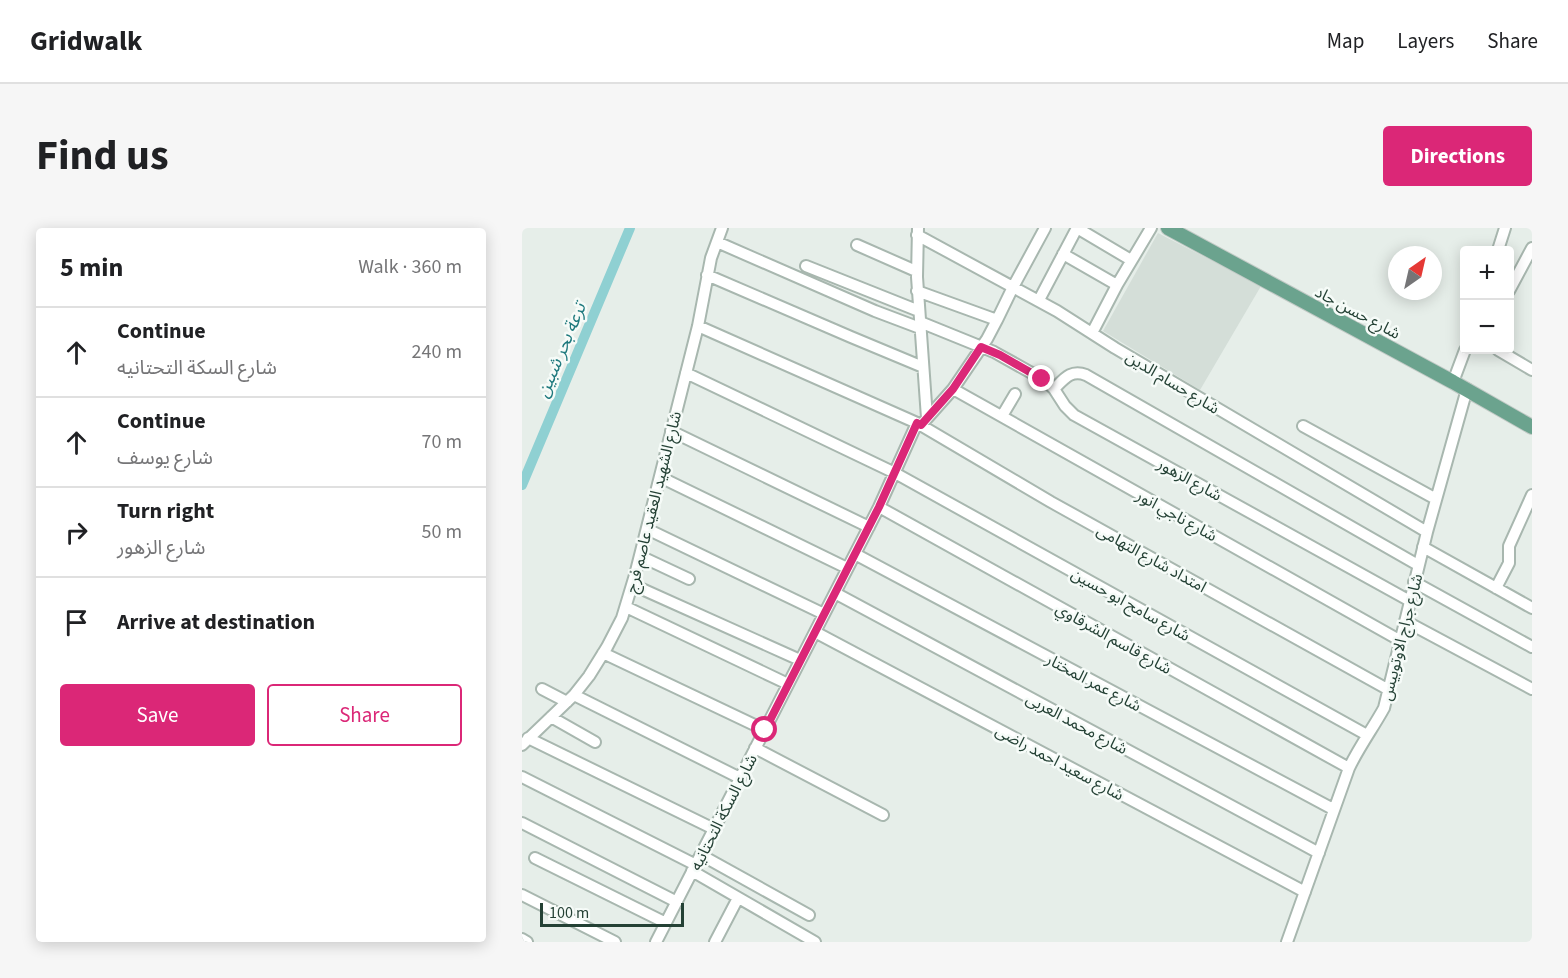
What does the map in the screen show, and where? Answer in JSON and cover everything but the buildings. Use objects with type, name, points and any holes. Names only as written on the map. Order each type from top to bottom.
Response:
[{"type":"main road","name":"شارع حسن جاد","points":[[1168,228],[1467,389],[1532,427]]},
{"type":"street","name":"شارع الشهيد العقيد عاصم فرج","points":[[525,742],[571,698],[589,676],[615,632],[626,606],[698,326],[707,275],[723,228]]},
{"type":"street","points":[[921,422],[953,389],[981,347],[1045,228]]},
{"type":"street","points":[[1039,300],[1077,228],[1131,260]]},
{"type":"street","points":[[1092,333],[1151,228]]},
{"type":"street","points":[[1499,246],[1505,228]]},
{"type":"street","points":[[918,231],[916,271],[923,367],[921,422]]},
{"type":"street","name":"شارع حسام الدين","points":[[918,231],[1039,300],[1115,348],[1427,532]]},
{"type":"street","points":[[717,242],[875,311],[920,320]]},
{"type":"street","points":[[856,244],[916,271]]},
{"type":"street","points":[[1514,282],[1532,248]]},
{"type":"street","points":[[1063,254],[1117,285]]},
{"type":"street","points":[[806,266],[920,320]]},
{"type":"street","points":[[707,275],[923,367]]},
{"type":"street","points":[[917,291],[997,320]]},
{"type":"street","name":"شارع الزهور","points":[[920,320],[1000,355],[1047,381],[1074,415],[1410,601]]},
{"type":"street","name":"امتداد شارع التهامى","points":[[698,326],[921,422],[1051,502],[1389,690]]},
{"type":"street","points":[[1453,382],[1464,354]]},
{"type":"street","points":[[1506,354],[1531,367]]},
{"type":"street","name":"شارع سامح ابو حسين","points":[[686,373],[895,473],[1367,735]]},
{"type":"street","points":[[1054,389],[1070,374],[1086,375],[1419,565]]},
{"type":"street","name":"شارع ناجي انور","points":[[953,389],[1401,641]]},
{"type":"street","name":"شارع جراج الاوتوبيس","points":[[1287,942],[1349,768],[1384,708],[1423,547],[1467,389]]},
{"type":"street","points":[[1002,416],[1015,394]]},
{"type":"street","name":"شارع السكة التحتانيه","points":[[656,942],[921,422]]},
{"type":"street","points":[[1304,426],[1436,499]]},
{"type":"street","points":[[671,431],[869,527]]},
{"type":"street","points":[[660,477],[848,568]]},
{"type":"street","points":[[1496,588],[1509,563],[1509,546],[1532,495]]},
{"type":"street","name":"شارع قاسم الشرقاوي","points":[[879,507],[1349,768]]},
{"type":"street","points":[[647,529],[824,614]]},
{"type":"street","points":[[1423,547],[1532,608]]},
{"type":"street","name":"شارع عمر المختار","points":[[855,554],[1334,808]]},
{"type":"street","points":[[640,556],[689,579]]},
{"type":"street","points":[[1414,582],[1532,647]]},
{"type":"street","points":[[633,585],[800,660]]},
{"type":"street","name":"شارع محمد العربى","points":[[835,593],[1318,853]]},
{"type":"street","points":[[626,606],[788,684]]},
{"type":"street","points":[[1405,621],[1532,689]]},
{"type":"street","name":"شارع سعيد احمد راضى","points":[[815,632],[1305,892]]},
{"type":"street","points":[[603,653],[765,730]]},
{"type":"street","points":[[542,689],[571,698],[740,778]]},
{"type":"street","points":[[551,717],[595,741]]},
{"type":"street","points":[[525,742],[714,828]]},
{"type":"street","points":[[755,748],[883,815]]},
{"type":"street","points":[[522,777],[696,864],[809,915]]},
{"type":"street","points":[[522,824],[677,902]]},
{"type":"street","points":[[535,858],[666,923]]},
{"type":"street","points":[[696,864],[738,898],[802,939],[815,942]]},
{"type":"street","points":[[522,895],[615,942]]},
{"type":"street","points":[[715,942],[738,898]]},
{"type":"street","points":[[522,939],[527,942]]},
{"type":"shaded area","points":[[1158,233],[1261,286],[1200,390],[1103,331]]},
{"type":"waterway","name":"ترعة بحر شبين","points":[[522,485],[630,228]]},
{"type":"route","points":[[765,730],[879,507],[917,423],[921,425],[947,396],[981,347],[1042,379]]}]
